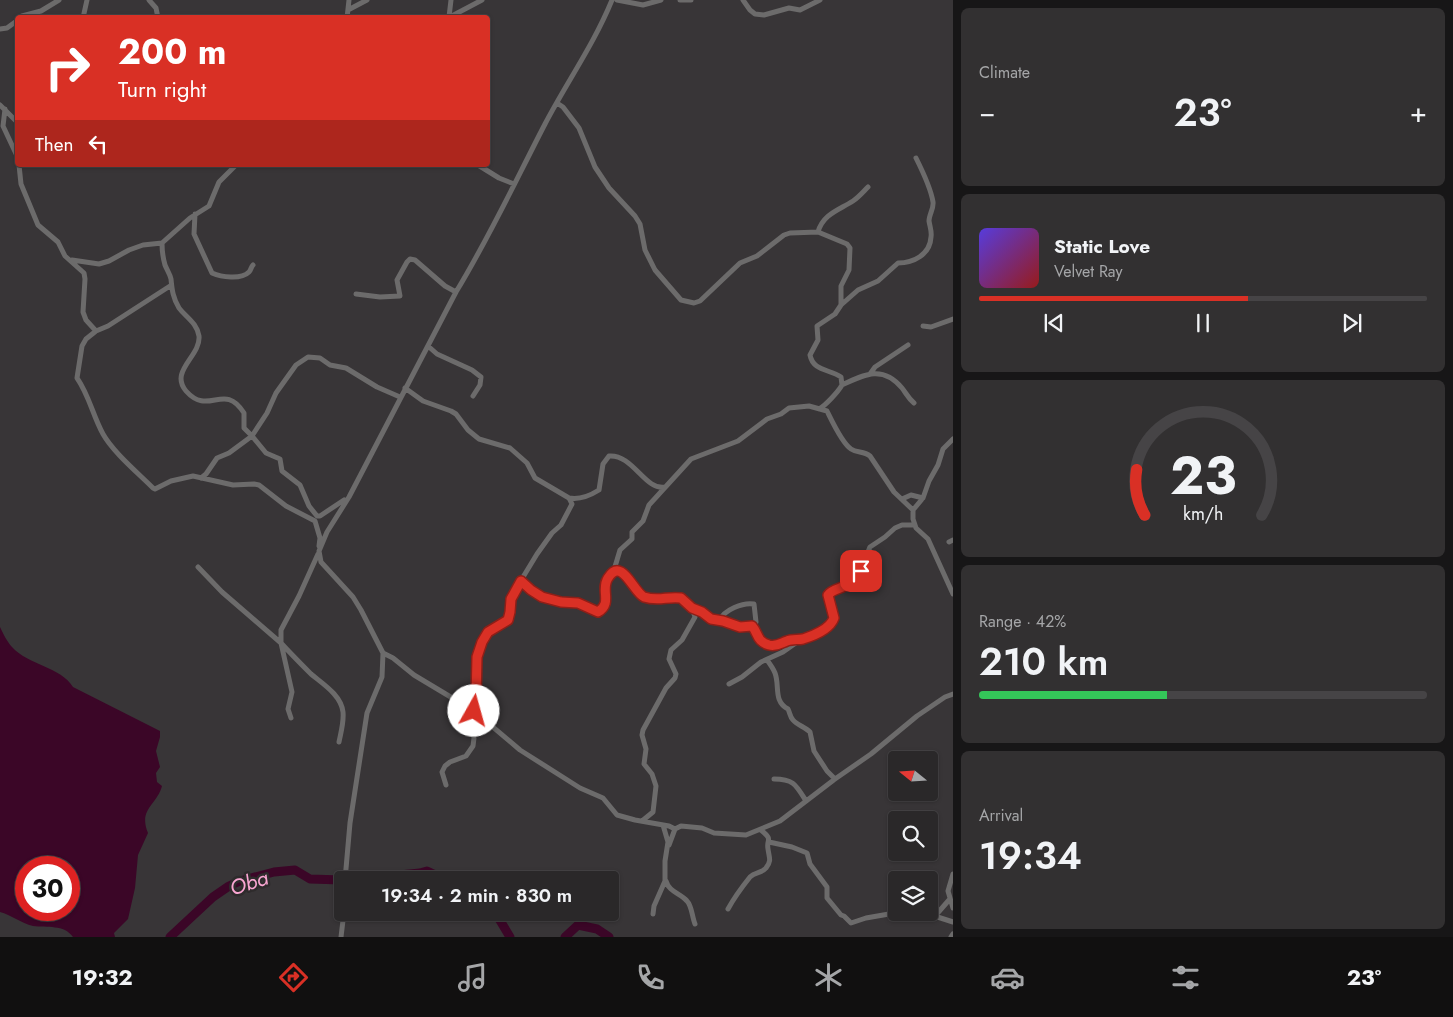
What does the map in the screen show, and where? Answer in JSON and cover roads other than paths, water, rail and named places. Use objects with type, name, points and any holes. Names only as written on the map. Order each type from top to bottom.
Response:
[{"type":"street","points":[[28,14],[41,11],[59,0]]},
{"type":"street","points":[[83,15],[87,0]]},
{"type":"street","points":[[149,0],[156,8],[157,15]]},
{"type":"street","points":[[347,15],[349,0]]},
{"type":"street","points":[[348,10],[368,0]]},
{"type":"street","points":[[449,15],[451,0]]},
{"type":"street","points":[[453,15],[482,0]]},
{"type":"street","points":[[291,718],[288,709],[292,692],[281,643],[281,630],[300,596],[327,532],[349,497],[456,292],[594,38],[612,0]]},
{"type":"street","points":[[617,0],[643,6],[661,0]]},
{"type":"street","points":[[680,0],[691,0]]},
{"type":"street","points":[[743,0],[755,14],[764,15],[789,8],[800,10],[820,0]]},
{"type":"street","points":[[0,29],[7,28],[15,22]]},
{"type":"street","points":[[557,103],[564,107],[579,128],[595,167],[609,188],[636,216],[640,224],[649,261],[680,300],[694,303],[700,301],[740,263],[756,256],[784,235],[818,232],[845,243],[850,248],[849,270],[841,286],[841,305]]},
{"type":"street","points":[[0,105],[15,120]]},
{"type":"street","points":[[5,109],[2,126],[15,152]]},
{"type":"street","points":[[842,386],[841,377],[814,365],[810,355],[818,340],[817,326],[835,314],[850,296],[878,281],[898,264],[908,263],[922,256],[928,246],[932,238],[930,215],[933,203],[916,158]]},
{"type":"street","points":[[19,167],[20,184],[38,225],[58,242],[68,260],[84,273],[83,312],[86,320],[96,331]]},
{"type":"street","points":[[68,260],[99,264],[143,245],[162,243],[195,214],[209,206],[219,182],[234,167]]},
{"type":"street","points":[[481,167],[499,178],[514,184]]},
{"type":"street","points":[[818,232],[820,224],[824,219],[854,200],[868,187]]},
{"type":"street","points":[[195,214],[194,234],[212,273],[223,276],[244,274],[248,273],[253,264]]},
{"type":"street","points":[[162,243],[163,258],[171,278],[170,286],[180,308],[192,321],[199,336],[196,348],[184,365],[181,380],[185,390],[195,399],[203,402],[226,398],[233,400],[244,413],[244,428],[266,453],[280,459],[282,472],[300,485],[309,506],[317,516],[320,516],[349,497]]},
{"type":"street","points":[[356,294],[380,297],[400,296],[397,280],[410,259],[414,260],[445,286],[456,292]]},
{"type":"street","points":[[170,286],[86,339],[82,346],[77,378],[109,443],[155,489],[171,481],[193,476],[233,485],[259,485],[286,506],[314,521],[320,538],[319,551],[321,562],[353,597],[383,653],[382,677],[367,713],[350,823],[347,871]]},
{"type":"street","points":[[841,295],[850,296]]},
{"type":"street","points":[[923,326],[930,327],[953,320]]},
{"type":"street","points":[[869,374],[875,367],[908,345]]},
{"type":"street","points":[[428,346],[437,354],[472,370],[481,377],[480,385],[473,396]]},
{"type":"street","points":[[201,478],[217,458],[230,453],[252,436],[267,413],[276,393],[296,365],[308,357],[320,358],[330,365],[346,368],[377,387],[400,397]]},
{"type":"street","points":[[820,409],[826,406],[842,386],[874,373],[885,374],[891,377],[908,398],[914,402]]},
{"type":"street","points":[[405,388],[423,401],[456,414],[468,430],[479,439],[510,448],[527,463],[535,478],[569,498],[574,499],[586,496],[599,490],[603,464],[609,456],[614,455],[635,467],[653,485],[659,488],[665,487]]},
{"type":"street","points":[[521,581],[542,597],[561,602],[578,603],[598,612],[604,607],[607,599],[606,582],[620,550],[632,539],[632,532],[644,521],[648,504],[691,459],[738,441],[767,419],[781,414],[789,408],[806,406],[827,411],[850,448],[870,456],[894,492],[913,510],[914,524],[928,539],[953,594]]},
{"type":"street","points":[[913,510],[923,498],[943,449],[953,439]]},
{"type":"street","points":[[902,499],[911,495],[923,498]]},
{"type":"street","points":[[446,785],[442,772],[445,766],[466,756],[473,746],[472,729],[476,699],[477,657],[482,642],[488,632],[508,620],[511,599],[537,554],[568,514],[572,504],[569,498]]},
{"type":"street","points":[[729,684],[742,677],[761,662],[783,652],[833,621],[828,595],[830,592],[847,586],[853,581],[856,584],[870,547],[895,528],[914,524]]},
{"type":"street","points":[[198,567],[222,592],[281,643],[311,674],[335,695],[343,711],[343,725],[339,742]]},
{"type":"street","points":[[612,572],[619,571],[626,575],[636,590],[644,597],[664,600],[681,598],[708,618],[740,627],[754,627]]},
{"type":"street","points":[[720,620],[726,612],[744,604],[754,604],[756,622],[754,627],[756,636],[760,640],[770,645],[780,645],[788,640],[802,639]]},
{"type":"street","points":[[642,821],[653,812],[656,786],[652,774],[644,764],[646,749],[642,735],[643,730],[666,688],[675,678],[676,674],[669,659],[669,654],[682,640],[695,617],[692,608]]},
{"type":"street","points":[[271,635],[281,630]]},
{"type":"street","points":[[383,653],[394,658],[414,675],[474,711],[520,750],[580,788],[602,798],[617,815],[662,824],[675,829]]},
{"type":"street","points":[[767,660],[775,674],[778,698],[784,707],[788,709],[795,722],[801,724],[810,732],[814,751],[827,771],[835,779]]},
{"type":"street","points":[[695,924],[689,903],[680,894],[668,888],[665,881],[665,862],[668,846],[675,829],[681,826],[702,828],[714,833],[746,835],[780,821],[886,742],[917,716],[945,697],[953,694]]},
{"type":"street","points":[[774,778],[788,779],[794,783],[806,801]]},
{"type":"street","points":[[662,824],[668,846]]},
{"type":"street","points":[[728,909],[733,899],[752,874],[761,872],[767,867],[770,858],[767,848],[769,842],[768,836],[761,830]]},
{"type":"street","points":[[769,842],[792,847],[807,853],[810,864],[827,887],[827,898],[841,915],[851,923],[888,914]]},
{"type":"street","points":[[953,874],[948,891],[949,900],[953,908]]},
{"type":"street","points":[[653,914],[654,906],[665,881]]},
{"type":"street","points":[[938,912],[949,900]]},
{"type":"street","points":[[938,917],[953,922]]},
{"type":"street","points":[[341,937],[343,921]]},
{"type":"waterway","name":"Oba","points":[[170,937],[213,897],[240,881],[274,872],[295,870],[310,879],[334,880]]},
{"type":"waterway","name":"Oba","points":[[500,921],[510,937]]},
{"type":"waterway","name":"Oba","points":[[565,937],[578,925],[597,929],[609,937]]}]
